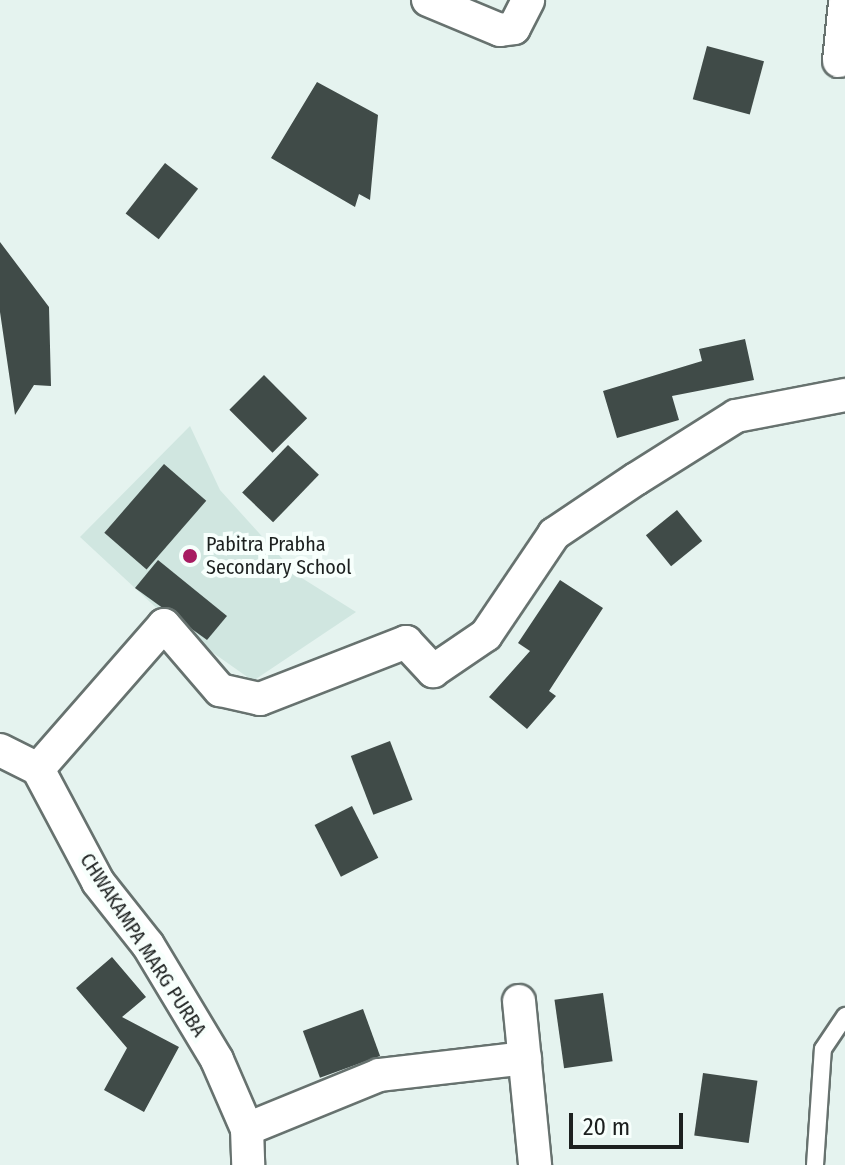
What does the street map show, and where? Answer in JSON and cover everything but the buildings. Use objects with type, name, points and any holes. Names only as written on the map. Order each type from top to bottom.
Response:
[{"type":"street","points":[[428,0],[500,30],[514,28],[528,0]]},
{"type":"street","points":[[839,61],[845,3]]},
{"type":"street","points":[[0,750],[38,769],[164,625],[220,690],[260,699],[406,642],[433,671],[486,635],[554,534],[636,479],[736,416],[845,395]]},
{"type":"street","name":"CHWAKAMPA MARG PURBA","points":[[38,769],[98,882],[148,945],[217,1060],[247,1129],[248,1165]]},
{"type":"street","points":[[519,1001],[535,1165]]},
{"type":"street","points":[[247,1129],[379,1075],[525,1058]]},
{"type":"lane","points":[[815,1165],[823,1049],[845,1016]]},
{"type":"shaded area","name":"Pabitra Prabha Secondary School","points":[[190,426],[220,490],[297,575],[356,612],[253,681],[178,628],[80,537]]},
{"type":"place","name":"Pabitra Prabha Secondary School","points":[[190,556]]}]
